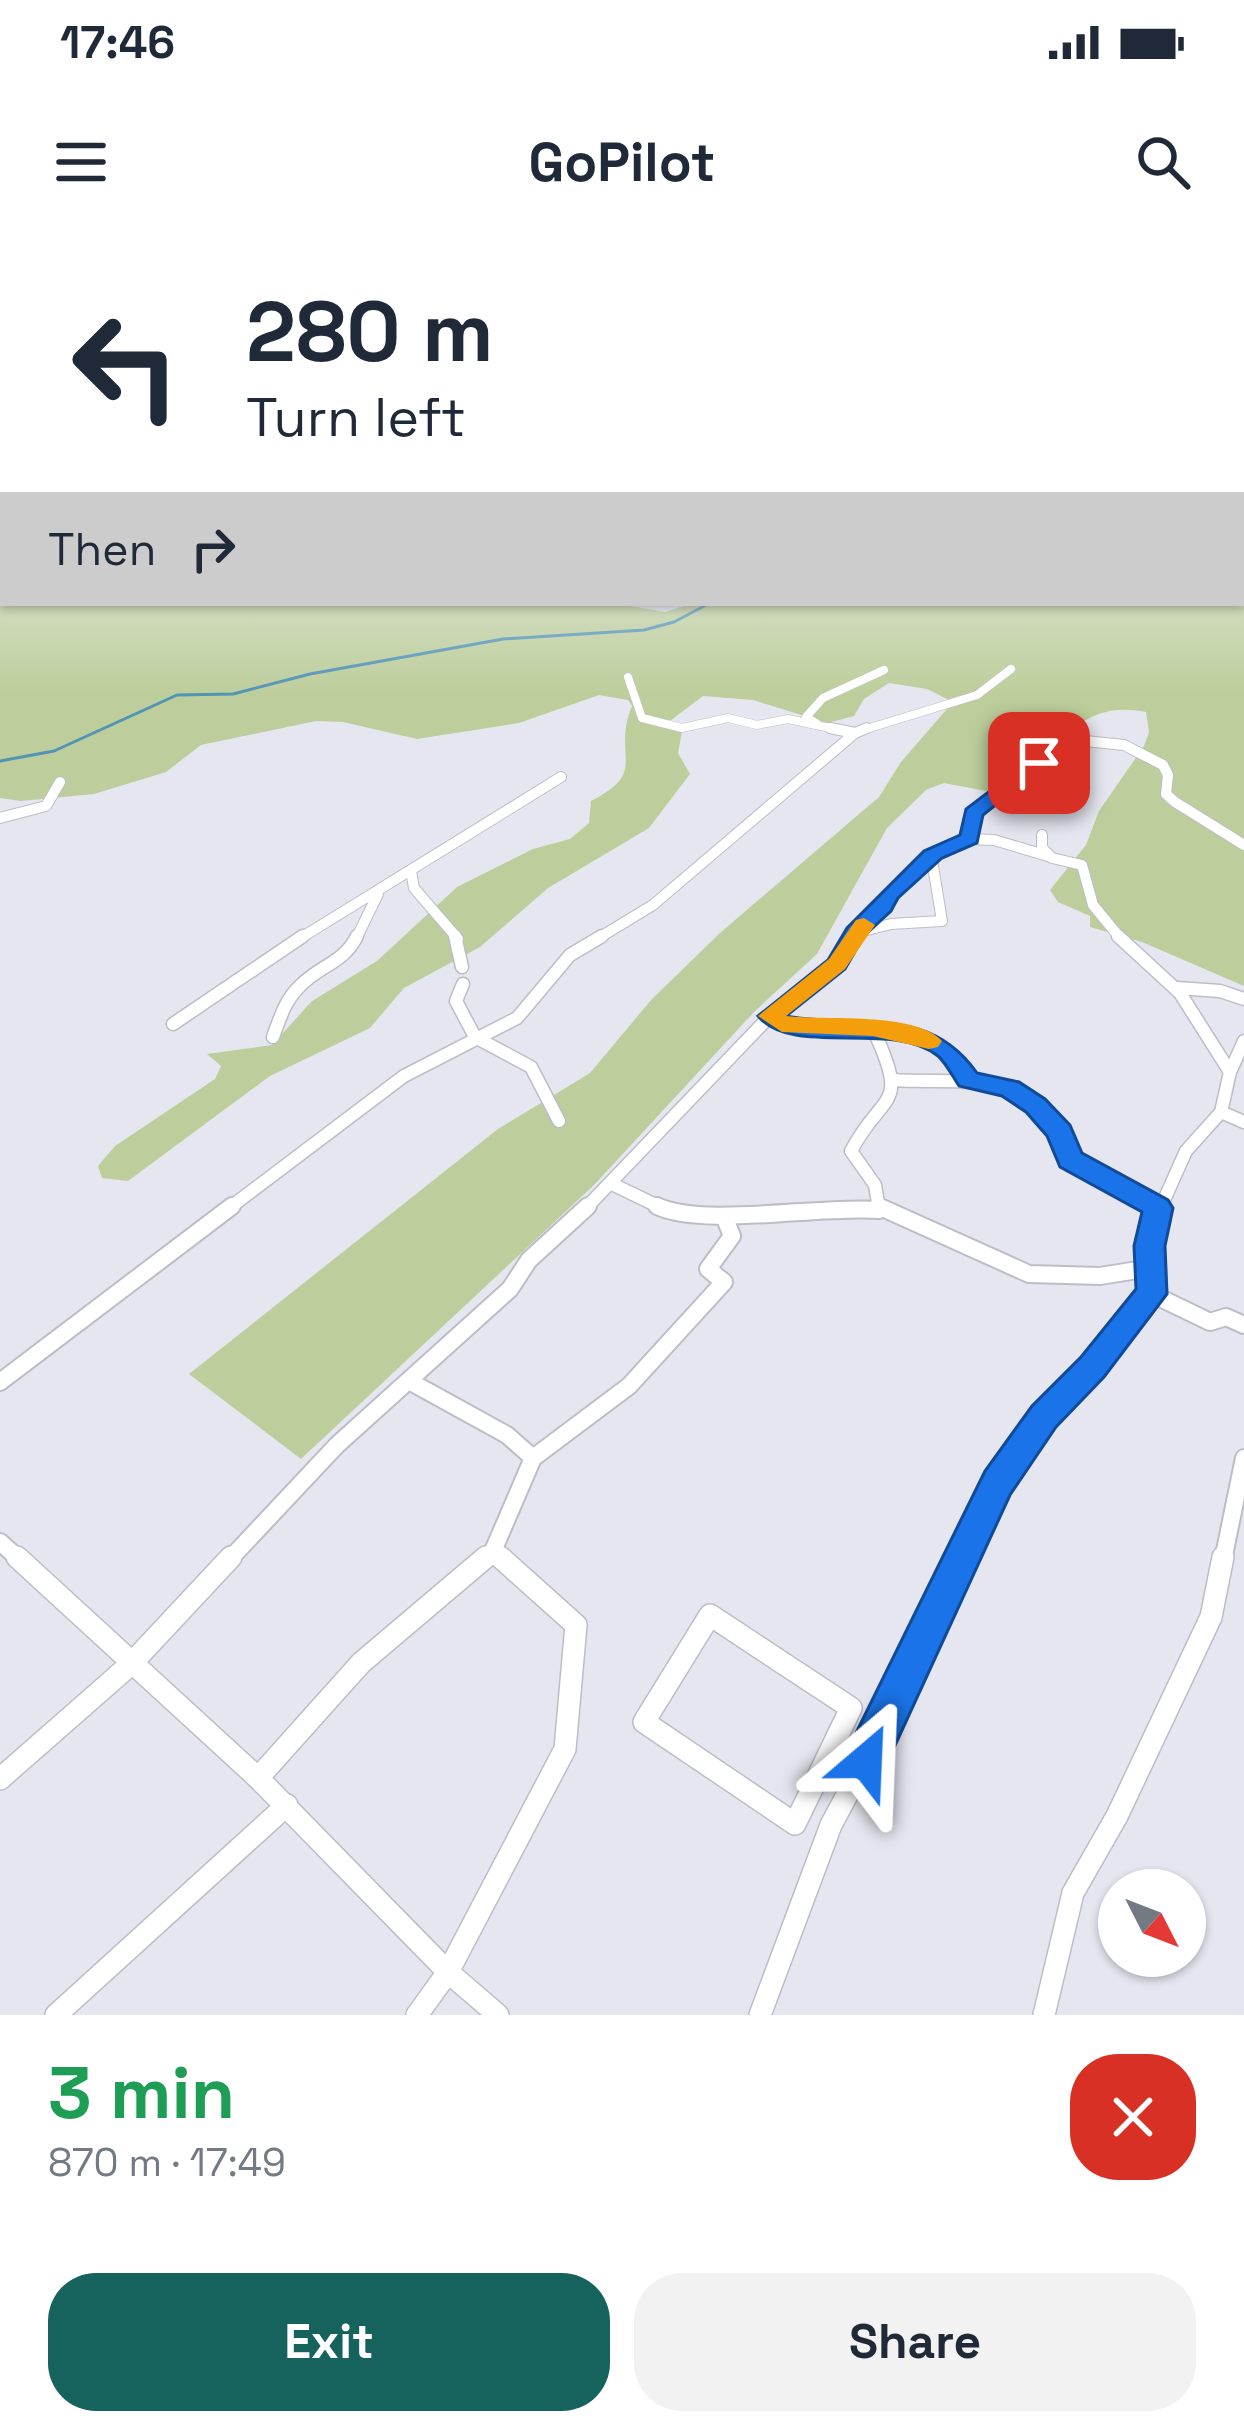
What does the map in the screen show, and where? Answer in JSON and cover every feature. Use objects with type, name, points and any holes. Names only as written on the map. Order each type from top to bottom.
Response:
[{"type":"street","points":[[0,1382],[404,1076],[517,1018],[570,955],[653,905],[855,734],[884,718],[964,702],[993,688],[1012,668]]},
{"type":"street","points":[[816,723],[806,717],[810,708],[884,670]]},
{"type":"street","points":[[628,677],[642,718],[658,724],[682,728],[728,718],[757,725],[788,719],[855,734]]},
{"type":"street","points":[[970,838],[973,813],[1023,777],[1046,751],[1096,740],[1124,745],[1163,765],[1168,775],[1166,794],[1199,820],[1244,845]]},
{"type":"street","points":[[172,1024],[322,922],[378,894],[561,777]]},
{"type":"street","points":[[0,818],[45,807],[57,796],[60,782]]},
{"type":"street","points":[[1042,835],[1042,848],[1052,858]]},
{"type":"street","points":[[855,933],[891,924],[942,921],[931,855],[970,838],[1010,843],[1082,865],[1091,904],[1106,926],[1177,988],[1230,1072]]},
{"type":"street","points":[[0,1779],[131,1664],[337,1445],[510,1289],[529,1260],[612,1184],[770,1016],[837,964],[855,933],[884,907],[889,895],[932,860]]},
{"type":"street","points":[[411,871],[414,888],[458,939],[462,967]]},
{"type":"street","points":[[273,1037],[286,1001],[303,982],[348,955],[378,894]]},
{"type":"street","points":[[463,984],[456,1000],[475,1037],[531,1067],[560,1121]]},
{"type":"street","points":[[1177,988],[1220,991],[1244,999]]},
{"type":"street","points":[[770,1016],[782,1024],[916,1034],[949,1051],[969,1080]]},
{"type":"street","points":[[873,1028],[894,1080],[885,1110],[865,1124],[851,1151],[875,1185],[879,1210]]},
{"type":"street","points":[[1152,1294],[1150,1268],[1158,1208],[1196,1132],[1221,1112],[1230,1072],[1244,1041]]},
{"type":"street","points":[[894,1080],[969,1080],[1010,1088],[1036,1106],[1060,1132],[1070,1160],[1158,1208]]},
{"type":"street","points":[[1221,1112],[1244,1122]]},
{"type":"street","points":[[612,1184],[680,1217],[799,1209],[816,1214],[851,1206],[879,1210],[1029,1274],[1100,1276],[1150,1268]]},
{"type":"street","points":[[258,1778],[361,1663],[493,1551],[533,1458],[629,1386],[724,1282],[708,1269],[732,1236],[724,1216]]},
{"type":"street","points":[[1152,1294],[1210,1322],[1226,1317],[1244,1325]]},
{"type":"street","points":[[760,2015],[831,1825],[883,1728],[998,1483],[1044,1417],[1152,1294]]},
{"type":"street","points":[[409,1381],[507,1435],[533,1458]]},
{"type":"street","points":[[1045,2015],[1072,1893],[1136,1776],[1210,1617],[1244,1458]]},
{"type":"street","points":[[0,1542],[287,1805],[448,1972],[498,2015]]},
{"type":"street","points":[[417,2015],[448,1972],[565,1748],[576,1625],[493,1551]]},
{"type":"street","points":[[710,1615],[851,1708],[795,1824],[644,1721],[710,1615]]},
{"type":"street","points":[[56,2015],[287,1805]]},
{"type":"green space","points":[[0,606],[631,606],[665,612],[684,606],[1244,606],[1244,986],[1142,942],[1090,927],[1090,916],[1058,902],[1050,890],[1086,845],[1099,811],[1144,746],[1149,732],[1146,712],[1123,710],[1086,720],[1057,746],[1023,798],[944,783],[926,790],[887,828],[817,954],[755,1011],[594,1185],[301,1459],[189,1374],[498,1129],[590,1073],[652,999],[720,933],[879,797],[901,762],[953,702],[927,689],[889,683],[864,699],[854,716],[827,723],[753,700],[703,696],[670,721],[683,726],[678,753],[690,774],[649,828],[548,888],[480,947],[404,988],[370,1028],[270,1076],[128,1181],[102,1178],[98,1166],[115,1146],[215,1079],[221,1066],[207,1054],[272,1045],[312,1001],[377,961],[457,887],[533,849],[570,839],[589,823],[591,801],[619,781],[624,771],[632,706],[628,700],[599,695],[519,723],[417,739],[343,722],[316,721],[201,745],[166,772],[94,794],[21,801],[0,798]]},
{"type":"waterway","points":[[0,761],[54,751],[177,695],[233,694],[310,674],[503,639],[644,630],[674,622],[704,606]]},
{"type":"slow traffic","points":[[864,925],[837,964],[770,1016],[782,1024],[873,1028],[916,1034],[929,1041]]},
{"type":"route","points":[[866,1761],[998,1483],[1044,1417],[1152,1294],[1150,1246],[1158,1208],[1070,1160],[1060,1132],[1036,1106],[1010,1088],[969,1080],[949,1051],[916,1034],[782,1024],[770,1016],[837,964],[855,933],[884,907],[889,895],[932,860],[931,855],[970,838],[973,813],[1039,763]]}]
